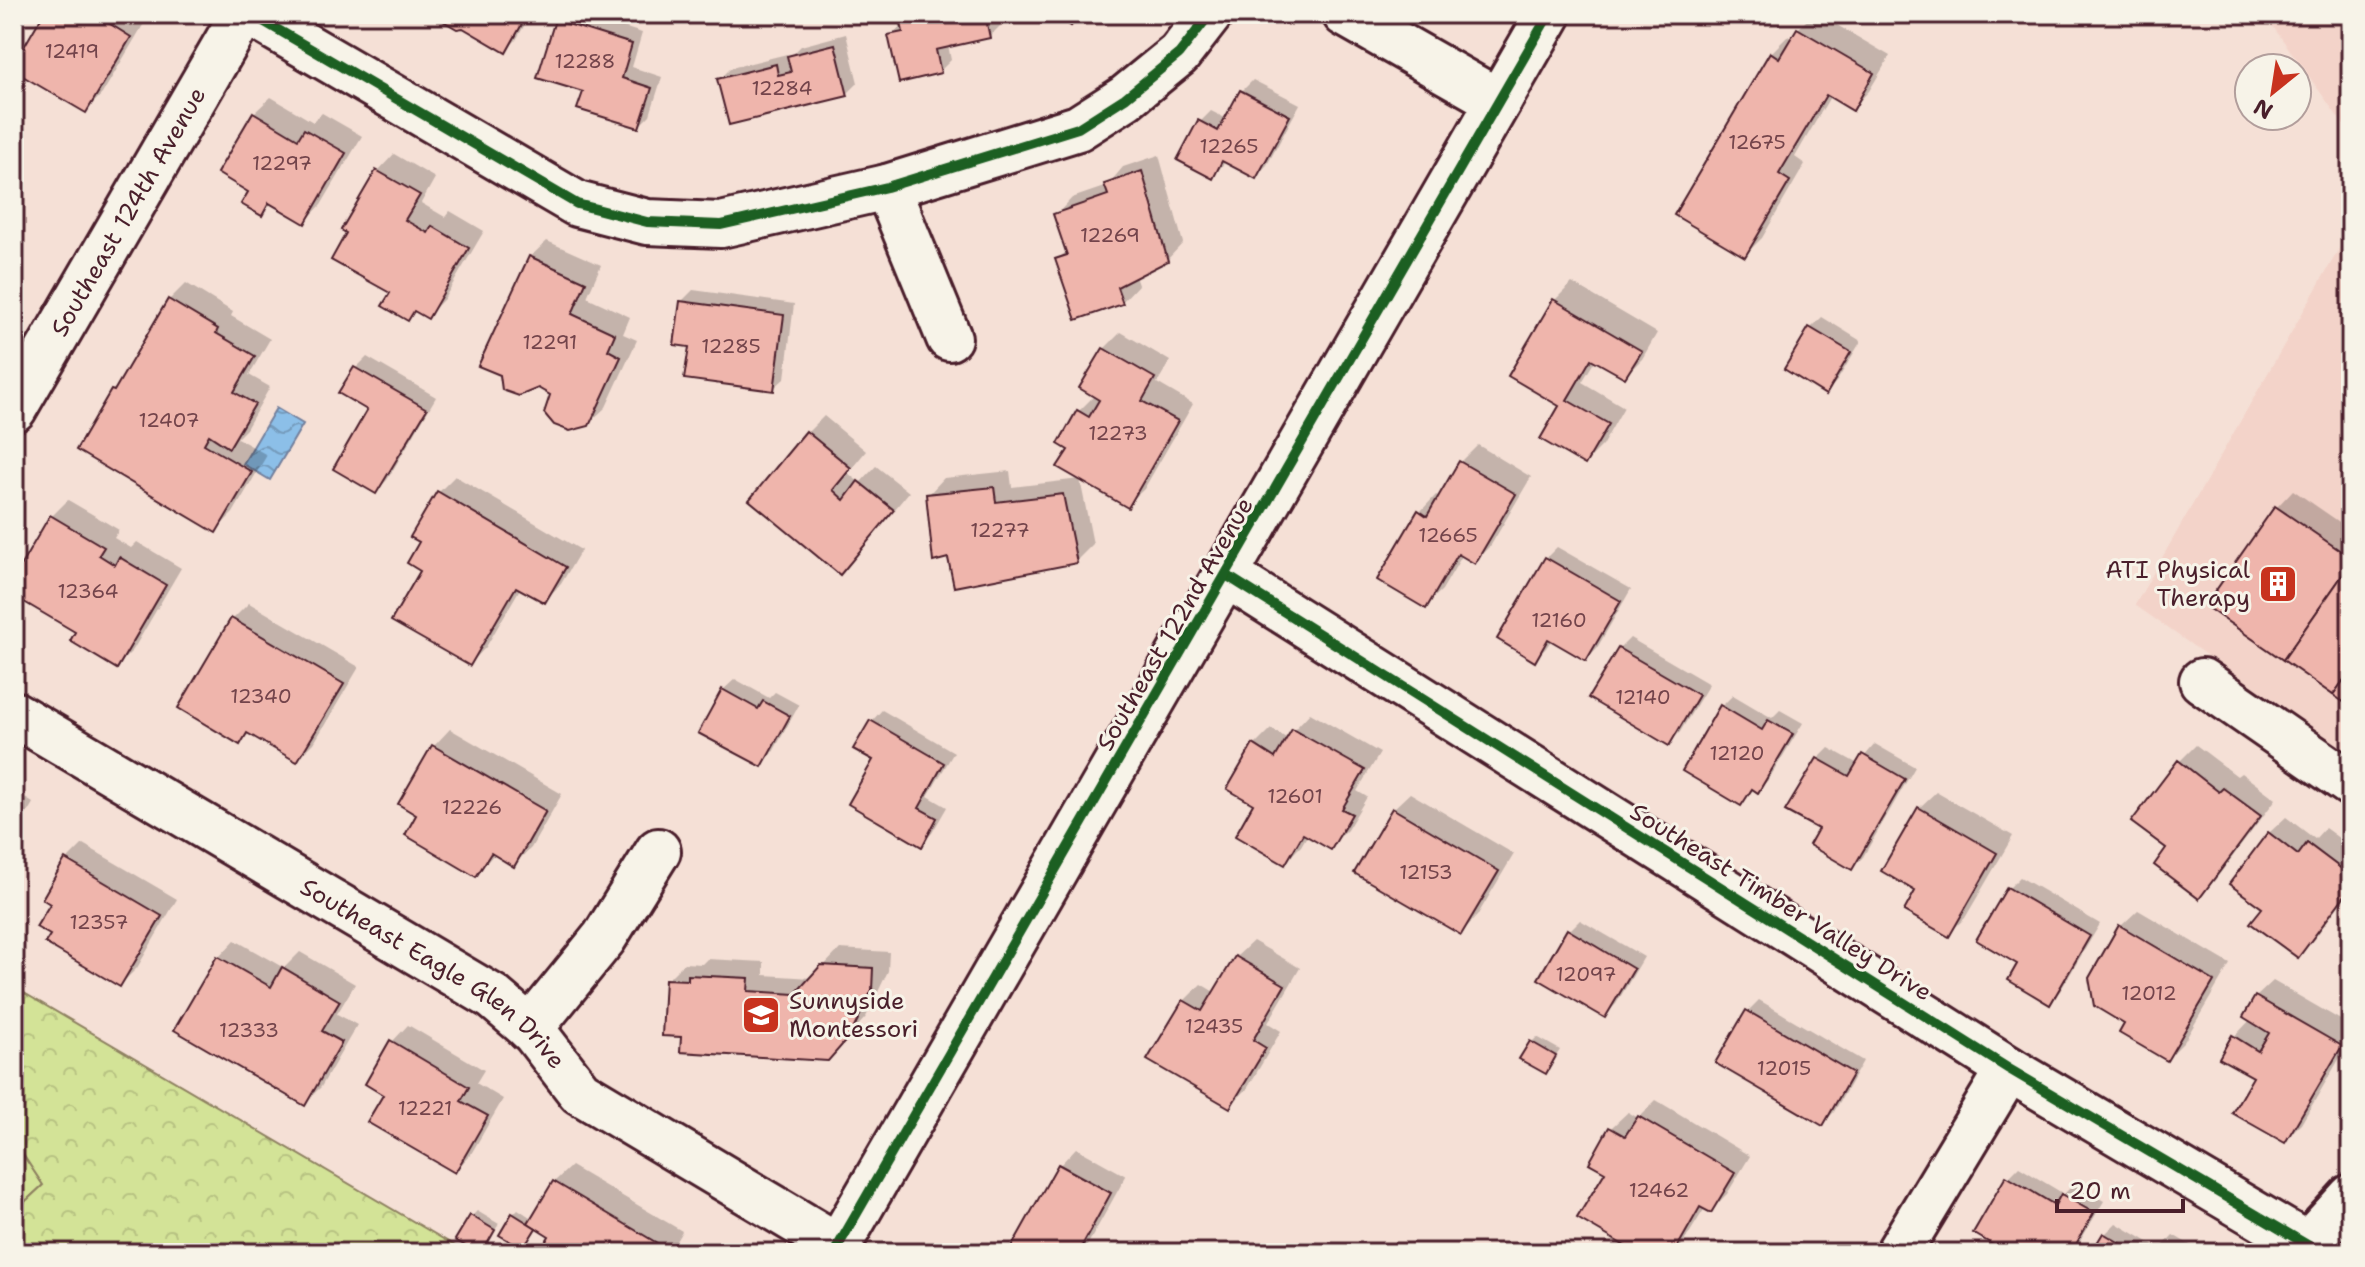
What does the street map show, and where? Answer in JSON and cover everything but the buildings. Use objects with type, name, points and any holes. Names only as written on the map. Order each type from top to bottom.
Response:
[{"type":"street","name":"Southeast 124th Avenue","points":[[14,409],[243,14]]},
{"type":"street","points":[[251,14],[577,204],[647,222],[721,225],[887,187],[1078,128],[1125,98],[1179,54],[1210,14]]},
{"type":"street","points":[[1345,14],[1498,101]]},
{"type":"street","name":"Southeast 122nd Avenue","points":[[836,1249],[1549,14]]},
{"type":"street","points":[[887,187],[949,338]]},
{"type":"street","name":"Southeast Timber Valley Drive","points":[[1226,575],[2009,1069],[2314,1249]]},
{"type":"street","points":[[2202,681],[2351,784]]},
{"type":"street","name":"Southeast Eagle Glen Drive","points":[[14,714],[493,997],[530,1029],[580,1092],[836,1249]]},
{"type":"street","points":[[530,1029],[604,938],[658,851]]},
{"type":"street","points":[[1898,1253],[2009,1069]]},
{"type":"street","points":[[2314,1249],[2351,1197]]},
{"type":"shaded area","points":[[2264,14],[2351,14],[2351,135],[2313,82],[2313,52],[2291,52]]},
{"type":"shaded area","points":[[2351,228],[2351,757],[2135,605]]},
{"type":"green space","points":[[14,987],[467,1253],[14,1253],[14,1212],[43,1185],[14,1141]]},
{"type":"green space","points":[[14,1141],[43,1185],[14,1212]]},
{"type":"water","points":[[276,408],[303,424],[270,480],[243,464]]},
{"type":"cycle path","points":[[251,14],[577,204],[647,222],[721,225],[887,187],[1078,128],[1125,98],[1179,54],[1210,14]]},
{"type":"cycle path","points":[[834,1253],[1549,14]]},
{"type":"cycle path","points":[[1226,575],[2009,1069],[2321,1253]]},
{"type":"place","name":"ATI Physical Therapy","points":[[2278,584]]},
{"type":"place","name":"Sunnyside Montessori","points":[[761,1015]]}]
